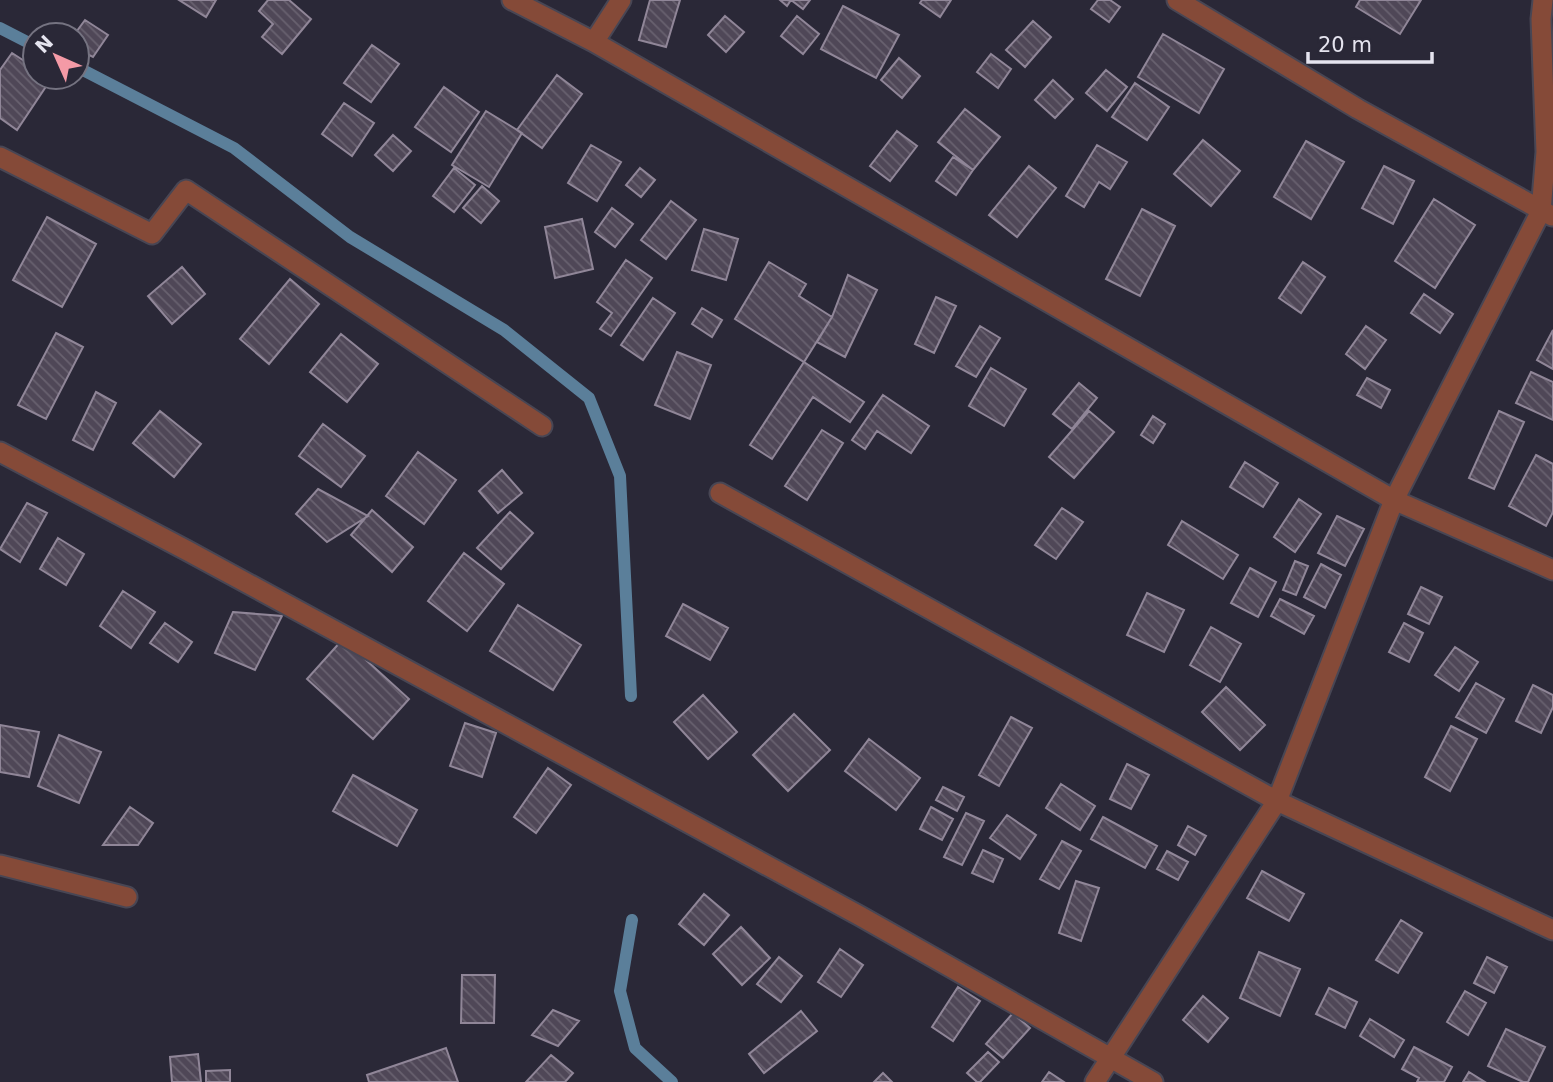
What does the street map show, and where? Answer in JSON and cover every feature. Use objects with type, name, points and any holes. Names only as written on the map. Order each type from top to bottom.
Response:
[{"type":"street","points":[[512,0],[594,42],[1394,500],[1553,570]]},
{"type":"street","points":[[594,42],[621,0]]},
{"type":"street","points":[[1177,0],[1357,109],[1547,214]]},
{"type":"street","points":[[1095,1082],[1277,801],[1394,500],[1547,214],[1541,19],[1543,0]]},
{"type":"street","points":[[0,157],[152,234],[186,190],[542,426]]},
{"type":"street","points":[[0,452],[617,784],[1153,1082]]},
{"type":"street","points":[[720,493],[1277,801],[1553,930]]},
{"type":"street","points":[[0,865],[127,897]]},
{"type":"building","points":[[179,0],[216,0],[206,17]]},
{"type":"building","points":[[268,0],[289,0],[311,19],[282,54],[262,37],[273,24],[259,11]]},
{"type":"building","points":[[650,0],[680,0],[666,47],[639,40]]},
{"type":"building","points":[[780,0],[791,0],[787,6]]},
{"type":"building","points":[[791,0],[810,0],[803,9]]},
{"type":"building","points":[[922,0],[951,0],[940,17],[920,3]]},
{"type":"building","points":[[1098,0],[1110,0],[1120,7],[1109,22],[1091,9]]},
{"type":"building","points":[[1360,0],[1421,0],[1400,34],[1356,7]]},
{"type":"building","points":[[843,6],[899,35],[876,78],[821,49]]},
{"type":"building","points":[[725,16],[744,32],[726,52],[708,35]]},
{"type":"building","points":[[797,16],[819,34],[803,54],[781,36]]},
{"type":"building","points":[[1033,21],[1051,37],[1025,67],[1006,50]]},
{"type":"building","points":[[91,24],[108,35],[93,57],[91,56]]},
{"type":"building","points":[[1163,34],[1224,69],[1199,113],[1138,77]]},
{"type":"building","points":[[372,45],[399,64],[371,102],[344,83]]},
{"type":"building","points":[[12,53],[21,59],[21,91],[43,91],[17,130],[0,118],[0,70]]},
{"type":"building","points":[[991,54],[1011,69],[998,88],[977,72]]},
{"type":"building","points":[[899,58],[920,76],[902,98],[881,80]]},
{"type":"building","points":[[1106,70],[1127,87],[1107,111],[1086,93]]},
{"type":"building","points":[[557,75],[582,94],[542,148],[517,130]]},
{"type":"building","points":[[1053,80],[1073,99],[1055,118],[1035,100]]},
{"type":"building","points":[[1135,83],[1169,107],[1147,140],[1112,117]]},
{"type":"building","points":[[444,87],[479,112],[451,152],[415,127]]},
{"type":"building","points":[[344,103],[374,123],[352,156],[322,134]]},
{"type":"building","points":[[965,109],[1000,137],[973,170],[938,142]]},
{"type":"building","points":[[486,111],[522,133],[489,187],[452,165]]},
{"type":"building","points":[[897,131],[917,146],[890,181],[870,166]]},
{"type":"building","points":[[393,135],[411,151],[393,171],[375,155]]},
{"type":"building","points":[[1203,140],[1240,171],[1211,206],[1174,174]]},
{"type":"building","points":[[1306,141],[1344,162],[1311,219],[1274,197]]},
{"type":"building","points":[[591,145],[621,162],[597,201],[568,183]]},
{"type":"building","points":[[1097,145],[1127,162],[1110,189],[1099,182],[1084,207],[1066,196]]},
{"type":"building","points":[[953,157],[973,170],[956,195],[936,181]]},
{"type":"building","points":[[1029,166],[1056,188],[1017,237],[989,215]]},
{"type":"building","points":[[1384,166],[1414,181],[1393,224],[1362,208]]},
{"type":"building","points":[[454,168],[475,185],[454,212],[433,196]]},
{"type":"building","points":[[640,168],[655,180],[641,197],[626,185]]},
{"type":"building","points":[[482,186],[499,201],[481,223],[463,208]]},
{"type":"building","points":[[1434,199],[1475,225],[1435,288],[1395,261]]},
{"type":"building","points":[[671,201],[696,220],[666,259],[641,240]]},
{"type":"building","points":[[612,208],[633,224],[615,247],[595,232]]},
{"type":"building","points":[[1142,209],[1175,226],[1140,296],[1106,279]]},
{"type":"building","points":[[47,217],[96,244],[62,307],[13,280]]},
{"type":"building","points":[[582,219],[593,269],[555,278],[545,227]]},
{"type":"building","points":[[704,229],[738,239],[726,280],[692,270]]},
{"type":"building","points":[[626,260],[652,278],[611,336],[600,329],[612,313],[597,302]]},
{"type":"building","points":[[769,262],[806,284],[799,296],[832,317],[804,362],[735,319]]},
{"type":"building","points":[[1303,262],[1325,277],[1301,313],[1279,298]]},
{"type":"building","points":[[182,267],[205,294],[172,324],[148,296]]},
{"type":"building","points":[[848,275],[877,290],[845,357],[817,342],[832,317]]},
{"type":"building","points":[[290,279],[319,304],[269,364],[240,339]]},
{"type":"building","points":[[1424,294],[1453,314],[1440,333],[1411,313]]},
{"type":"building","points":[[936,297],[956,306],[934,353],[915,344]]},
{"type":"building","points":[[653,298],[675,313],[643,360],[621,345]]},
{"type":"building","points":[[702,308],[722,320],[712,337],[692,324]]},
{"type":"building","points":[[980,326],[1000,338],[976,377],[956,366]]},
{"type":"building","points":[[1366,326],[1386,340],[1365,369],[1346,354]]},
{"type":"building","points":[[1553,330],[1553,369],[1537,360]]},
{"type":"building","points":[[56,333],[83,347],[46,419],[18,405]]},
{"type":"building","points":[[341,334],[378,364],[347,402],[310,372]]},
{"type":"building","points":[[677,352],[711,365],[690,419],[655,405]]},
{"type":"building","points":[[804,362],[864,402],[850,422],[813,397],[772,459],[750,445]]},
{"type":"building","points":[[991,368],[1026,389],[1004,426],[969,406]]},
{"type":"building","points":[[1531,372],[1553,382],[1553,420],[1516,403]]},
{"type":"building","points":[[1367,378],[1390,390],[1381,408],[1357,395]]},
{"type":"building","points":[[1079,383],[1097,398],[1072,429],[1053,414]]},
{"type":"building","points":[[96,392],[116,403],[93,450],[73,440]]},
{"type":"building","points":[[883,395],[929,426],[911,453],[877,431],[865,449],[852,440]]},
{"type":"building","points":[[160,411],[201,444],[174,477],[133,443]]},
{"type":"building","points":[[1089,411],[1114,432],[1074,478],[1049,457]]},
{"type":"building","points":[[1499,411],[1524,422],[1494,489],[1469,478]]},
{"type":"building","points":[[1153,416],[1165,424],[1153,443],[1141,435]]},
{"type":"building","points":[[323,424],[365,456],[341,487],[299,456]]},
{"type":"building","points":[[822,430],[843,443],[807,500],[785,486]]},
{"type":"building","points":[[418,452],[456,480],[424,524],[386,496]]},
{"type":"building","points":[[1536,455],[1553,464],[1553,512],[1546,526],[1509,506]]},
{"type":"building","points":[[1245,462],[1278,483],[1263,507],[1230,487]]},
{"type":"building","points":[[502,470],[522,493],[498,513],[479,491]]},
{"type":"building","points":[[318,489],[368,516],[327,542],[296,514]]},
{"type":"building","points":[[1299,499],[1321,514],[1295,552],[1274,537]]},
{"type":"building","points":[[27,503],[47,513],[20,562],[0,549]]},
{"type":"building","points":[[1062,508],[1083,522],[1056,559],[1035,545]]},
{"type":"building","points":[[372,510],[413,547],[392,572],[351,535]]},
{"type":"building","points":[[510,512],[533,533],[501,569],[477,548]]},
{"type":"building","points":[[1337,516],[1364,529],[1345,566],[1318,553]]},
{"type":"building","points":[[1182,521],[1238,555],[1223,579],[1168,545]]},
{"type":"building","points":[[58,538],[84,554],[66,585],[40,569]]},
{"type":"building","points":[[464,553],[504,584],[467,631],[428,601]]},
{"type":"building","points":[[1295,561],[1308,566],[1296,595],[1283,590]]},
{"type":"building","points":[[1321,564],[1341,575],[1325,608],[1304,597]]},
{"type":"building","points":[[1250,568],[1276,582],[1258,617],[1231,603]]},
{"type":"building","points":[[1421,587],[1442,597],[1429,624],[1408,614]]},
{"type":"building","points":[[123,591],[155,612],[131,648],[100,626]]},
{"type":"building","points":[[1147,593],[1184,610],[1164,652],[1127,635]]},
{"type":"building","points":[[1280,599],[1314,616],[1304,634],[1271,616]]},
{"type":"building","points":[[683,604],[728,628],[710,660],[666,636]]},
{"type":"building","points":[[518,605],[581,645],[553,690],[490,651]]},
{"type":"building","points":[[233,612],[282,616],[255,670],[215,653]]},
{"type":"building","points":[[165,623],[192,642],[178,662],[150,643]]},
{"type":"building","points":[[1404,623],[1423,633],[1409,662],[1389,652]]},
{"type":"building","points":[[1211,627],[1241,644],[1220,682],[1190,665]]},
{"type":"building","points":[[343,639],[409,699],[373,739],[307,679]]},
{"type":"building","points":[[1455,647],[1478,662],[1459,691],[1435,675]]},
{"type":"building","points":[[1476,683],[1504,699],[1486,733],[1456,717]]},
{"type":"building","points":[[1533,685],[1553,695],[1553,707],[1541,733],[1516,721]]},
{"type":"building","points":[[1226,687],[1265,725],[1240,750],[1202,712]]},
{"type":"building","points":[[703,695],[737,732],[708,759],[674,722]]},
{"type":"building","points":[[794,714],[830,750],[788,791],[753,755]]},
{"type":"building","points":[[1011,717],[1032,728],[999,786],[979,775]]},
{"type":"building","points":[[465,723],[496,733],[482,777],[450,766]]},
{"type":"building","points":[[0,725],[39,732],[29,777],[0,772]]},
{"type":"building","points":[[1451,726],[1477,739],[1450,791],[1425,777]]},
{"type":"building","points":[[59,735],[101,752],[79,803],[38,786]]},
{"type":"building","points":[[869,739],[920,778],[896,810],[845,771]]},
{"type":"building","points":[[1127,764],[1149,775],[1131,809],[1110,799]]},
{"type":"building","points":[[548,768],[571,785],[536,833],[514,817]]},
{"type":"building","points":[[353,775],[417,810],[397,846],[333,811]]},
{"type":"building","points":[[1061,784],[1095,806],[1080,830],[1046,808]]},
{"type":"building","points":[[943,787],[964,797],[957,811],[936,800]]},
{"type":"building","points":[[130,807],[153,823],[138,845],[103,845]]},
{"type":"building","points":[[931,807],[953,819],[942,840],[920,829]]},
{"type":"building","points":[[966,813],[984,821],[962,865],[944,857]]},
{"type":"building","points":[[1007,815],[1036,835],[1020,859],[990,838]]},
{"type":"building","points":[[1103,817],[1157,846],[1145,868],[1091,839]]},
{"type":"building","points":[[1188,826],[1206,836],[1195,855],[1178,845]]},
{"type":"building","points":[[1062,841],[1081,851],[1059,889],[1040,879]]},
{"type":"building","points":[[983,850],[1003,859],[993,882],[972,873]]},
{"type":"building","points":[[1167,851],[1188,862],[1178,880],[1157,869]]},
{"type":"building","points":[[1262,871],[1304,894],[1289,921],[1247,898]]},
{"type":"building","points":[[1076,881],[1099,888],[1081,941],[1059,933]]},
{"type":"building","points":[[704,894],[729,915],[704,945],[679,924]]},
{"type":"building","points":[[1401,920],[1422,933],[1398,973],[1376,960]]},
{"type":"building","points":[[741,927],[770,958],[742,985],[713,954]]},
{"type":"building","points":[[840,949],[863,965],[841,997],[818,982]]},
{"type":"building","points":[[1259,952],[1300,969],[1280,1016],[1240,998]]},
{"type":"building","points":[[779,957],[802,976],[781,1002],[757,984]]},
{"type":"building","points":[[1487,957],[1507,967],[1494,993],[1474,983]]},
{"type":"building","points":[[462,975],[495,975],[494,1023],[461,1023]]},
{"type":"building","points":[[958,987],[980,1001],[953,1041],[932,1027]]},
{"type":"building","points":[[1329,988],[1357,1002],[1345,1028],[1316,1014]]},
{"type":"building","points":[[1465,991],[1486,1003],[1468,1035],[1447,1022]]},
{"type":"building","points":[[1203,996],[1228,1018],[1208,1042],[1183,1020]]},
{"type":"building","points":[[553,1010],[579,1021],[558,1046],[532,1035]]},
{"type":"building","points":[[801,1011],[817,1031],[764,1073],[749,1054]]},
{"type":"building","points":[[1013,1013],[1030,1028],[1003,1058],[986,1044]]},
{"type":"building","points":[[1370,1019],[1404,1040],[1394,1057],[1360,1036]]},
{"type":"building","points":[[1506,1029],[1545,1047],[1528,1082],[1488,1066]]},
{"type":"building","points":[[1414,1047],[1452,1067],[1444,1082],[1417,1082],[1419,1078],[1402,1069]]},
{"type":"building","points":[[446,1048],[458,1082],[369,1082],[367,1075]]},
{"type":"building","points":[[988,1052],[999,1062],[977,1082],[967,1073]]},
{"type":"building","points":[[198,1054],[201,1082],[172,1082],[170,1057]]},
{"type":"building","points":[[551,1055],[573,1073],[565,1082],[526,1082]]},
{"type":"building","points":[[230,1070],[230,1082],[206,1082],[206,1071]]},
{"type":"building","points":[[1049,1072],[1064,1082],[1042,1082]]},
{"type":"building","points":[[1469,1072],[1485,1082],[1463,1082]]},
{"type":"building","points":[[883,1073],[892,1082],[874,1082]]},
{"type":"waterway","points":[[0,28],[21,39]]},
{"type":"waterway","points":[[91,74],[234,148],[350,237],[504,330],[589,398],[620,476],[631,696]]},
{"type":"waterway","points":[[632,920],[620,991],[635,1048],[672,1082]]}]
